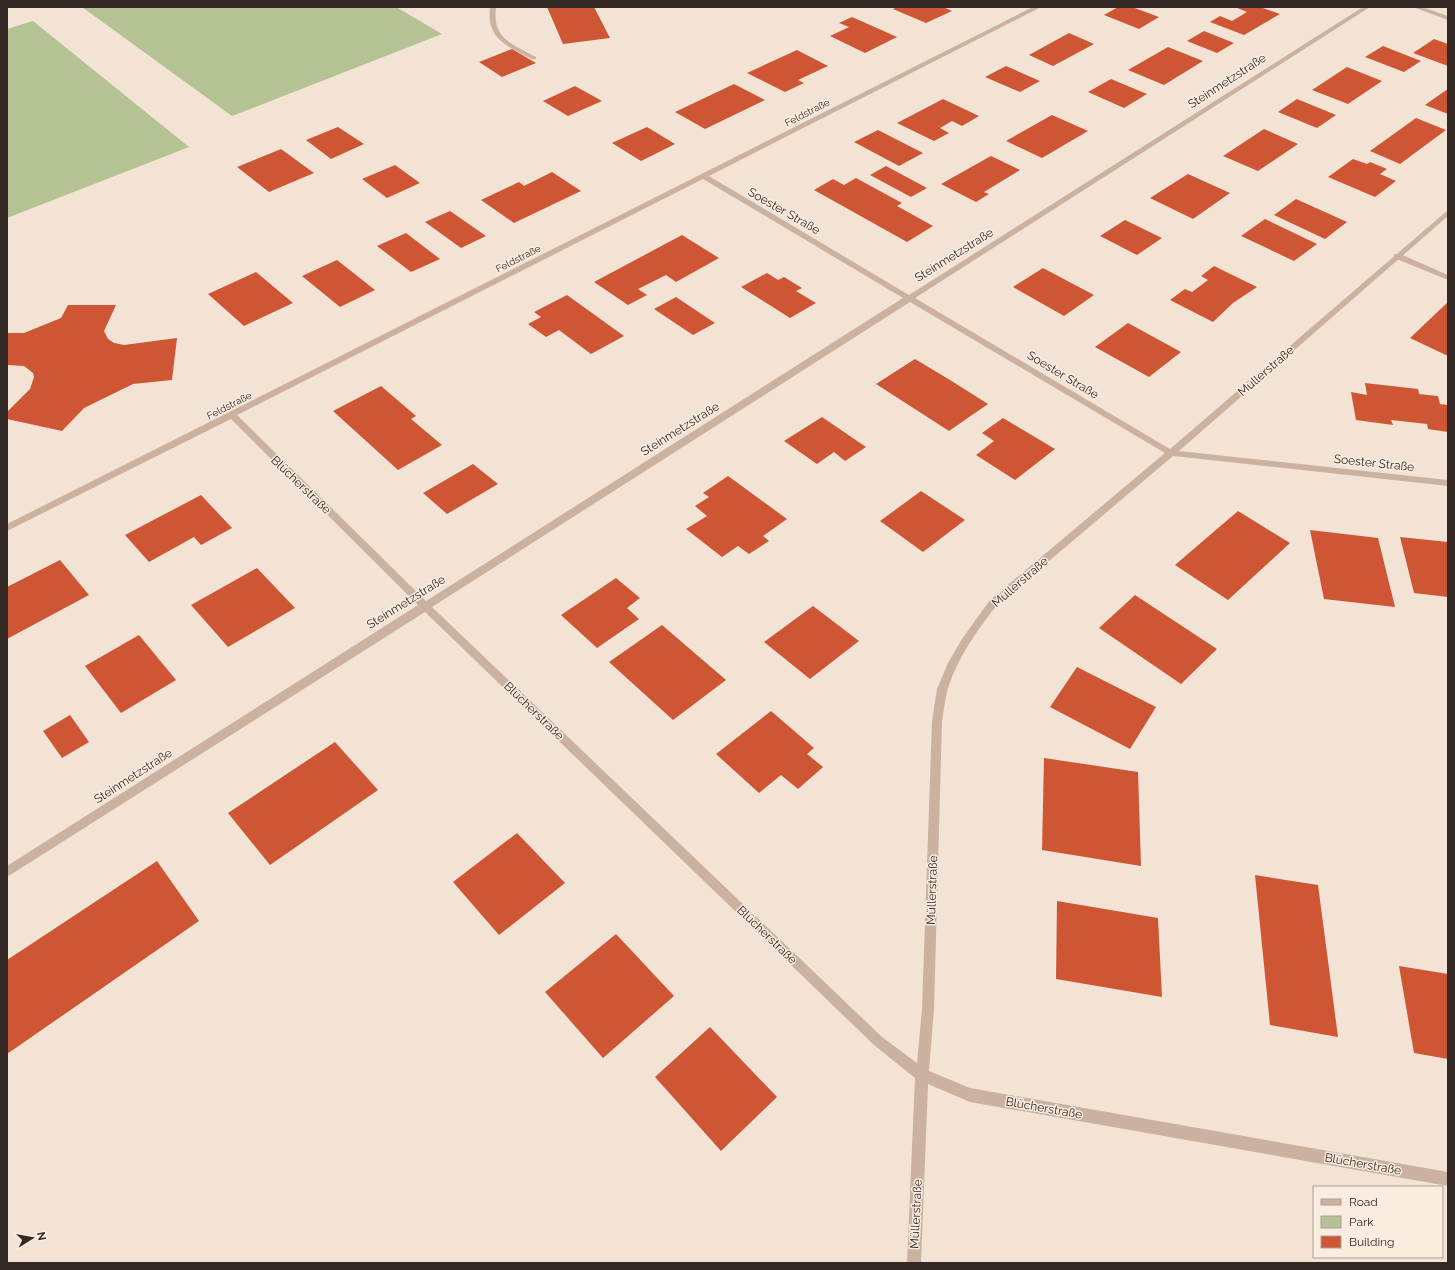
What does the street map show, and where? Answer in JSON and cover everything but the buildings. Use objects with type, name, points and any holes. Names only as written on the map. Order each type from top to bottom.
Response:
[{"type":"street","points":[[493,7],[493,28],[500,39],[534,58]]},
{"type":"street","name":"Feldstraße","points":[[7,528],[1038,7]]},
{"type":"street","name":"Steinmetzstraße","points":[[7,872],[1367,7]]},
{"type":"street","points":[[1416,7],[1448,18]]},
{"type":"street","name":"Soester Straße","points":[[703,176],[1171,453],[1448,483]]},
{"type":"street","name":"Müllerstraße","points":[[914,1263],[922,1075],[928,1010],[937,721],[944,685],[973,630],[993,603],[1171,453],[1448,212]]},
{"type":"street","points":[[1397,256],[1448,278]]},
{"type":"street","name":"Blücherstraße","points":[[232,415],[251,436],[424,606],[878,1041],[922,1075],[970,1095],[1448,1179]]},
{"type":"green space","points":[[82,7],[396,7],[442,34],[232,116]]},
{"type":"green space","points":[[33,21],[189,147],[7,218],[7,29]]}]
